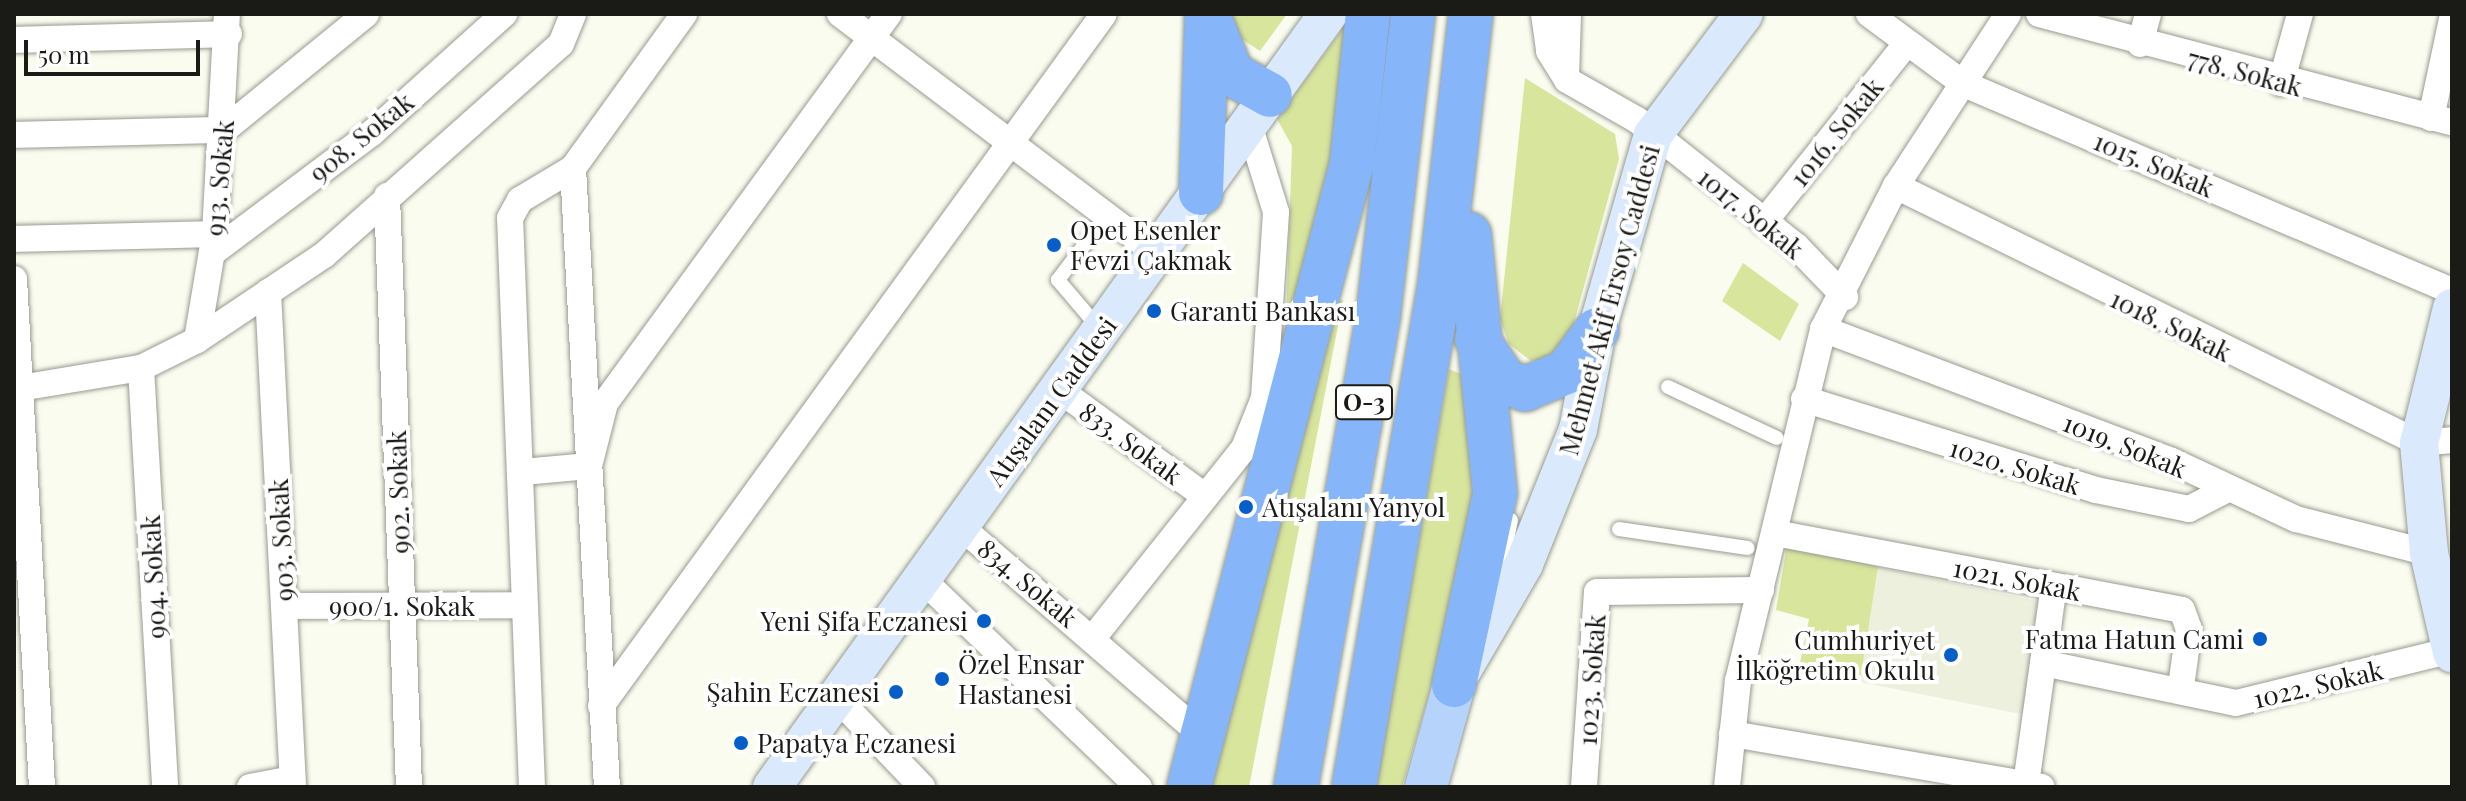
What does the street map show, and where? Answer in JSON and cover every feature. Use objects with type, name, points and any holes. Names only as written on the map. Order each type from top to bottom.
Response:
[{"type":"highway","points":[[1208,14],[1232,74],[1260,110]]},
{"type":"highway","points":[[1201,193],[1208,14]]},
{"type":"highway","points":[[1189,787],[1352,163],[1368,14]]},
{"type":"highway","name":"O-3","points":[[1296,787],[1378,317],[1413,14]]},
{"type":"highway","points":[[1454,685],[1495,493],[1474,333],[1472,14]]},
{"type":"highway","name":"O-3","points":[[1354,787],[1440,284],[1472,14]]},
{"type":"highway","points":[[1474,333],[1505,381],[1525,389],[1566,372],[1597,330]]},
{"type":"main road","name":"Atışalanı Caddesi","points":[[772,787],[924,581],[1328,14]]},
{"type":"main road","name":"Mehmet Akif Ersoy Caddesi","points":[[1454,685],[1550,505],[1578,430],[1597,330],[1653,135],[1744,14]]},
{"type":"main road","points":[[2451,308],[2436,441],[2429,553],[2444,590],[2452,651]]},
{"type":"main road","points":[[1426,787],[1454,685]]},
{"type":"street","points":[[14,135],[224,130],[366,14]]},
{"type":"street","name":"908. Sokak","points":[[213,244],[372,133],[504,14]]},
{"type":"street","points":[[19,388],[141,368],[197,340],[324,255],[561,44],[573,14]]},
{"type":"street","points":[[532,787],[520,605],[523,472],[510,218],[520,200],[573,168],[684,14]]},
{"type":"street","points":[[840,14],[1011,140],[1104,219],[1157,254]]},
{"type":"street","points":[[589,466],[605,403],[889,14]]},
{"type":"street","points":[[601,706],[1104,14]]},
{"type":"street","points":[[1544,14],[1549,51],[1567,80]]},
{"type":"street","points":[[1567,80],[1568,14]]},
{"type":"street","name":"1015. Sokak","points":[[1869,14],[1964,84],[2451,308]]},
{"type":"street","points":[[1727,787],[1732,734],[1761,590],[1823,329],[1845,297],[1896,186],[2008,14]]},
{"type":"street","name":"778. Sokak","points":[[2039,14],[2281,83],[2441,120]]},
{"type":"street","points":[[2140,44],[2148,14]]},
{"type":"street","points":[[2281,83],[2300,14]]},
{"type":"street","points":[[2441,120],[2452,19]]},
{"type":"street","points":[[14,40],[228,24]]},
{"type":"street","name":"913. Sokak","points":[[197,340],[213,244],[224,130],[228,24]]},
{"type":"street","name":"1016. Sokak","points":[[1764,222],[1907,43]]},
{"type":"street","name":"1017. Sokak","points":[[1567,80],[1653,135],[1764,222],[1845,297]]},
{"type":"street","points":[[1093,638],[1244,448],[1264,398],[1276,212],[1260,110]]},
{"type":"street","points":[[573,168],[607,787]]},
{"type":"street","name":"1018. Sokak","points":[[1896,186],[2436,441]]},
{"type":"street","name":"902. Sokak","points":[[387,196],[409,787]]},
{"type":"street","points":[[14,239],[213,244]]},
{"type":"street","points":[[14,279],[42,787]]},
{"type":"street","name":"903. Sokak","points":[[268,292],[293,783]]},
{"type":"street","name":"1019. Sokak","points":[[1823,329],[2172,461],[2226,490],[2296,519],[2429,553]]},
{"type":"street","name":"904. Sokak","points":[[141,368],[165,787]]},
{"type":"street","name":"833. Sokak","points":[[1058,389],[1205,496]]},
{"type":"street","name":"1020. Sokak","points":[[1804,399],[2096,490],[2189,509],[2226,490]]},
{"type":"street","points":[[523,472],[589,466]]},
{"type":"street","name":"834. Sokak","points":[[961,527],[1202,735]]},
{"type":"street","name":"1021. Sokak","points":[[1775,533],[2182,610],[2189,629],[2181,687]]},
{"type":"street","points":[[924,581],[1139,787]]},
{"type":"street","points":[[1732,734],[2033,786],[2043,663],[2054,586]]},
{"type":"street","name":"1023. Sokak","points":[[1584,787],[1597,592],[1761,590]]},
{"type":"street","name":"900/1. Sokak","points":[[284,606],[520,605]]},
{"type":"street","name":"1022. Sokak","points":[[2043,663],[2181,687],[2236,703],[2452,651]]},
{"type":"street","points":[[838,699],[922,787]]},
{"type":"street","points":[[250,787],[293,783]]},
{"type":"lane","points":[[1102,331],[1058,280],[1104,219]]},
{"type":"lane","points":[[1474,333],[1508,405]]},
{"type":"lane","points":[[1668,387],[1777,438]]},
{"type":"lane","points":[[1454,685],[1503,564],[1512,471]]},
{"type":"lane","points":[[1619,529],[1748,548]]},
{"type":"shaded area","points":[[1878,567],[2041,602],[2026,715],[1860,682]]},
{"type":"green space","points":[[1224,14],[1287,14],[1260,51],[1231,32]]},
{"type":"green space","points":[[1350,19],[1334,150],[1285,351],[1292,146],[1277,119]]},
{"type":"green space","points":[[1525,78],[1615,134],[1619,159],[1570,337],[1552,358],[1531,361],[1509,344],[1500,319]]},
{"type":"green space","points":[[1743,263],[1799,304],[1780,341],[1722,301]]},
{"type":"green space","points":[[1343,300],[1249,787],[1199,787],[1325,302]]},
{"type":"green space","points":[[1449,369],[1470,378],[1484,502],[1402,787],[1376,787]]},
{"type":"green space","points":[[1787,545],[1878,567],[1860,682],[1799,668],[1809,619],[1776,610]]},
{"type":"place","name":"Opet Esenler Fevzi Çakmak","points":[[1054,245]]},
{"type":"place","name":"Garanti Bankası","points":[[1154,311]]},
{"type":"place","name":"Atışalanı Yanyol","points":[[1246,507]]},
{"type":"place","name":"Yeni Şifa Eczanesi","points":[[984,621]]},
{"type":"place","name":"Fatma Hatun Cami","points":[[2260,639]]},
{"type":"place","name":"Cumhuriyet İlköğretim Okulu","points":[[1951,655]]},
{"type":"place","name":"Özel Ensar Hastanesi","points":[[942,679]]},
{"type":"place","name":"Şahin Eczanesi","points":[[896,692]]},
{"type":"place","name":"Papatya Eczanesi","points":[[741,743]]}]
